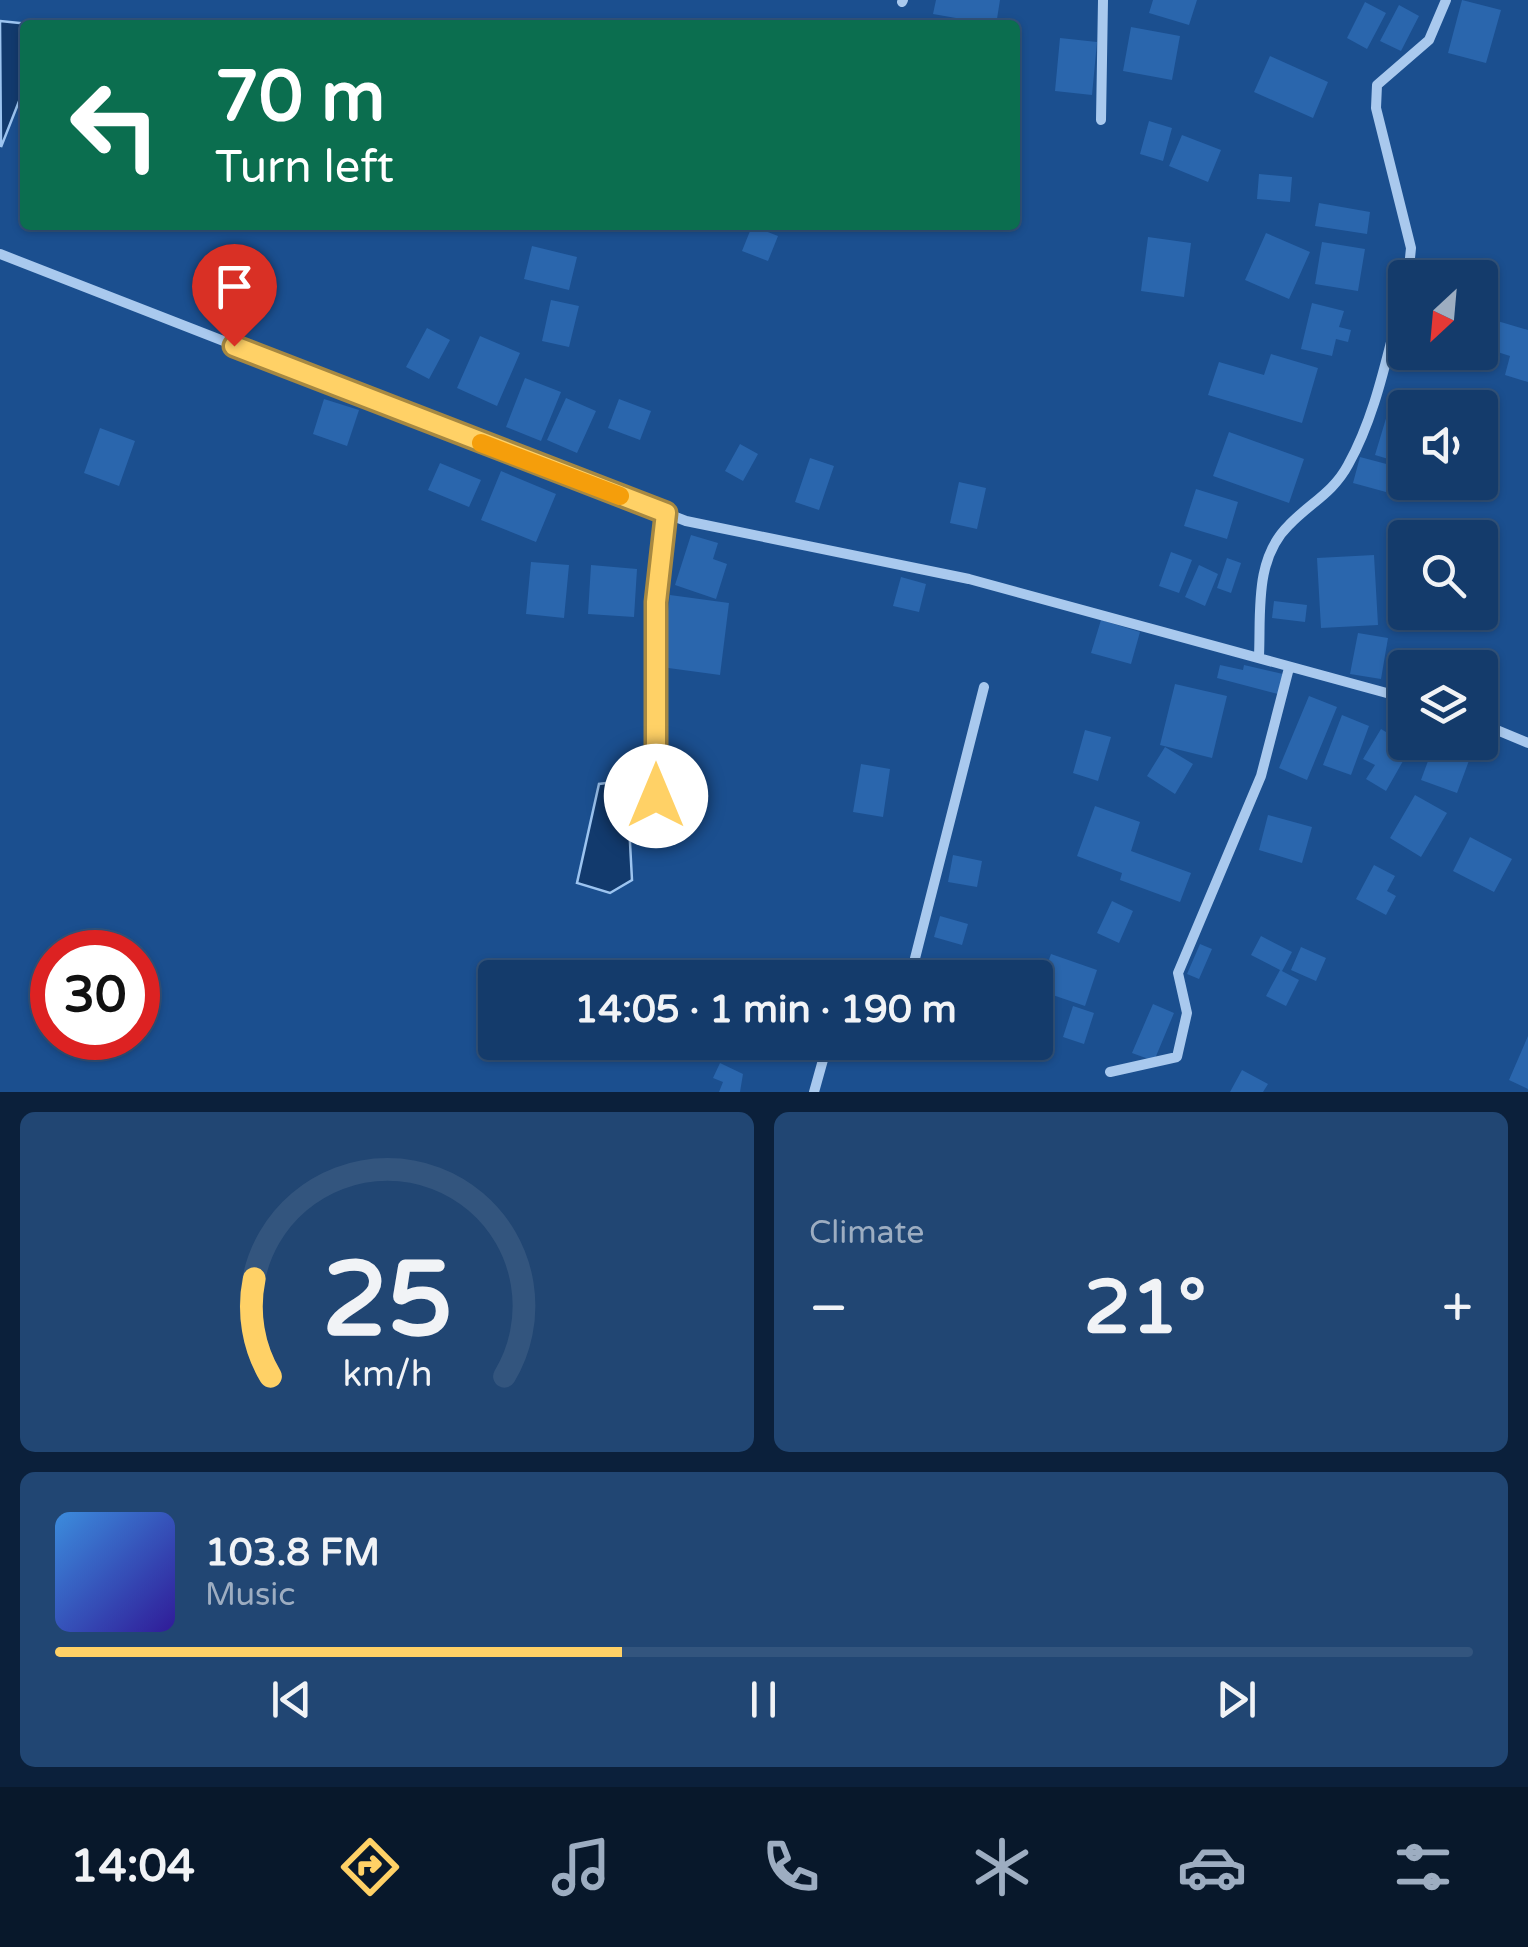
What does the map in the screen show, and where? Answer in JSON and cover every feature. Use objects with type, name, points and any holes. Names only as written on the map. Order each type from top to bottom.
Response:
[{"type":"street","points":[[1101,120],[1104,0]]},
{"type":"street","points":[[1410,260],[1411,248],[1376,108],[1377,85],[1429,40],[1446,0]]},
{"type":"street","points":[[0,254],[686,521],[969,579],[1388,694]]},
{"type":"street","points":[[1259,656],[1262,574],[1270,551],[1288,525],[1332,490],[1348,464],[1370,418],[1388,352]]},
{"type":"street","points":[[656,796],[656,602],[666,513]]},
{"type":"street","points":[[1110,1072],[1177,1057],[1187,1014],[1178,973],[1261,776],[1289,668]]},
{"type":"street","points":[[915,960],[984,687]]},
{"type":"street","points":[[1498,730],[1528,743]]},
{"type":"street","points":[[814,1092],[823,1060]]},
{"type":"water","points":[[0,21],[20,23],[20,99],[1,147]]},
{"type":"water","points":[[599,784],[636,784],[624,809],[629,824],[632,880],[610,893],[577,883]]},
{"type":"building","points":[[936,0],[1000,0],[997,20],[933,14]]},
{"type":"building","points":[[1153,0],[1197,0],[1189,25],[1149,13]]},
{"type":"building","points":[[1462,0],[1501,10],[1486,63],[1448,53]]},
{"type":"building","points":[[1365,2],[1386,13],[1367,49],[1347,38]]},
{"type":"building","points":[[1399,5],[1419,16],[1401,51],[1380,41]]},
{"type":"building","points":[[1131,27],[1180,36],[1172,80],[1123,71]]},
{"type":"building","points":[[1060,38],[1097,42],[1092,95],[1055,91]]},
{"type":"building","points":[[1270,56],[1328,82],[1313,118],[1254,92]]},
{"type":"building","points":[[1149,121],[1172,128],[1163,161],[1140,154]]},
{"type":"building","points":[[1182,135],[1221,150],[1208,182],[1169,166]]},
{"type":"building","points":[[1259,174],[1292,177],[1290,202],[1257,199]]},
{"type":"building","points":[[1319,203],[1370,212],[1367,234],[1315,226]]},
{"type":"building","points":[[750,230],[778,236],[768,261],[742,251]]},
{"type":"building","points":[[1266,233],[1310,252],[1289,299],[1245,280]]},
{"type":"building","points":[[1148,237],[1191,243],[1184,297],[1141,291]]},
{"type":"building","points":[[1322,242],[1365,249],[1358,291],[1315,284]]},
{"type":"building","points":[[532,246],[577,257],[569,290],[524,279]]},
{"type":"building","points":[[551,300],[579,306],[569,347],[542,341]]},
{"type":"building","points":[[1312,303],[1344,311],[1339,327],[1351,330],[1348,342],[1336,339],[1332,356],[1301,349]]},
{"type":"building","points":[[1498,321],[1528,330],[1528,382],[1505,375],[1510,356],[1498,352]]},
{"type":"building","points":[[427,328],[450,340],[429,379],[406,367]]},
{"type":"building","points":[[480,336],[520,353],[497,406],[457,388]]},
{"type":"building","points":[[1271,354],[1318,368],[1302,423],[1208,395],[1219,362],[1264,375]]},
{"type":"building","points":[[525,378],[561,392],[541,441],[506,427]]},
{"type":"building","points":[[566,398],[596,411],[577,453],[547,440]]},
{"type":"building","points":[[324,399],[359,410],[347,446],[313,434]]},
{"type":"building","points":[[619,399],[651,411],[640,440],[608,428]]},
{"type":"building","points":[[1388,412],[1388,459],[1375,455]]},
{"type":"building","points":[[100,428],[135,441],[119,486],[84,473]]},
{"type":"building","points":[[1229,432],[1304,459],[1289,503],[1213,476]]},
{"type":"building","points":[[740,444],[758,454],[743,481],[725,471]]},
{"type":"building","points":[[1360,457],[1388,464],[1386,492],[1353,483]]},
{"type":"building","points":[[810,458],[834,466],[819,510],[795,502]]},
{"type":"building","points":[[440,463],[481,480],[469,507],[428,490]]},
{"type":"building","points":[[501,471],[556,494],[536,542],[481,520]]},
{"type":"building","points":[[959,482],[986,488],[977,529],[950,523]]},
{"type":"building","points":[[1196,489],[1238,502],[1227,539],[1184,526]]},
{"type":"building","points":[[691,535],[718,543],[713,559],[727,564],[716,599],[675,585]]},
{"type":"building","points":[[1171,552],[1192,560],[1179,593],[1159,586]]},
{"type":"building","points":[[1374,555],[1378,625],[1321,628],[1317,558]]},
{"type":"building","points":[[1227,558],[1241,563],[1231,593],[1217,588]]},
{"type":"building","points":[[531,562],[569,565],[564,618],[526,614]]},
{"type":"building","points":[[591,565],[637,569],[634,617],[588,614]]},
{"type":"building","points":[[1199,565],[1218,574],[1205,606],[1185,597]]},
{"type":"building","points":[[901,577],[926,584],[919,612],[893,606]]},
{"type":"building","points":[[670,595],[729,603],[720,675],[661,667]]},
{"type":"building","points":[[1274,601],[1307,605],[1305,622],[1272,618]]},
{"type":"building","points":[[1101,620],[1140,632],[1131,664],[1091,653]]},
{"type":"building","points":[[1358,633],[1388,638],[1381,679],[1350,674]]},
{"type":"building","points":[[1220,665],[1243,670],[1244,665],[1283,674],[1278,694],[1217,678]]},
{"type":"building","points":[[1175,684],[1227,696],[1212,758],[1160,745]]},
{"type":"building","points":[[1309,696],[1337,707],[1307,780],[1279,768]]},
{"type":"building","points":[[1342,715],[1369,726],[1351,775],[1323,765]]},
{"type":"building","points":[[1381,729],[1388,733],[1388,760],[1404,760],[1386,791],[1366,779],[1375,765],[1363,759]]},
{"type":"building","points":[[1085,730],[1111,737],[1098,781],[1073,773]]},
{"type":"building","points":[[1165,747],[1193,764],[1175,794],[1147,776]]},
{"type":"building","points":[[1428,760],[1469,760],[1457,793],[1421,780]]},
{"type":"building","points":[[861,764],[890,769],[883,817],[853,812]]},
{"type":"building","points":[[1415,795],[1447,813],[1421,857],[1390,838]]},
{"type":"building","points":[[1095,806],[1140,822],[1131,851],[1191,873],[1180,902],[1120,880],[1122,873],[1077,856]]},
{"type":"building","points":[[1268,815],[1312,827],[1302,863],[1259,850]]},
{"type":"building","points":[[1470,837],[1512,859],[1494,892],[1453,871]]},
{"type":"building","points":[[953,855],[982,861],[977,887],[948,882]]},
{"type":"building","points":[[1374,865],[1395,876],[1387,891],[1396,896],[1386,915],[1356,899]]},
{"type":"building","points":[[1112,901],[1133,911],[1119,943],[1097,933]]},
{"type":"building","points":[[940,916],[968,924],[962,945],[934,937]]},
{"type":"building","points":[[1261,936],[1292,952],[1282,971],[1251,955]]},
{"type":"building","points":[[1200,944],[1212,949],[1199,979],[1187,974]]},
{"type":"building","points":[[1301,947],[1326,958],[1316,981],[1291,970]]},
{"type":"building","points":[[1051,954],[1097,970],[1085,1006],[1053,995],[1053,960],[1049,960]]},
{"type":"building","points":[[1280,970],[1299,980],[1286,1006],[1266,996]]},
{"type":"building","points":[[1153,1004],[1174,1013],[1154,1061],[1132,1053]]},
{"type":"building","points":[[1073,1006],[1094,1013],[1084,1044],[1063,1037]]},
{"type":"building","points":[[1528,1036],[1528,1089],[1509,1080]]},
{"type":"building","points":[[720,1063],[743,1074],[740,1092],[719,1092],[723,1082],[713,1078]]},
{"type":"building","points":[[1242,1070],[1268,1084],[1263,1092],[1230,1092]]},
{"type":"slow traffic","points":[[481,443],[620,496]]},
{"type":"route","points":[[234,346],[666,513],[656,602],[656,796]]}]
